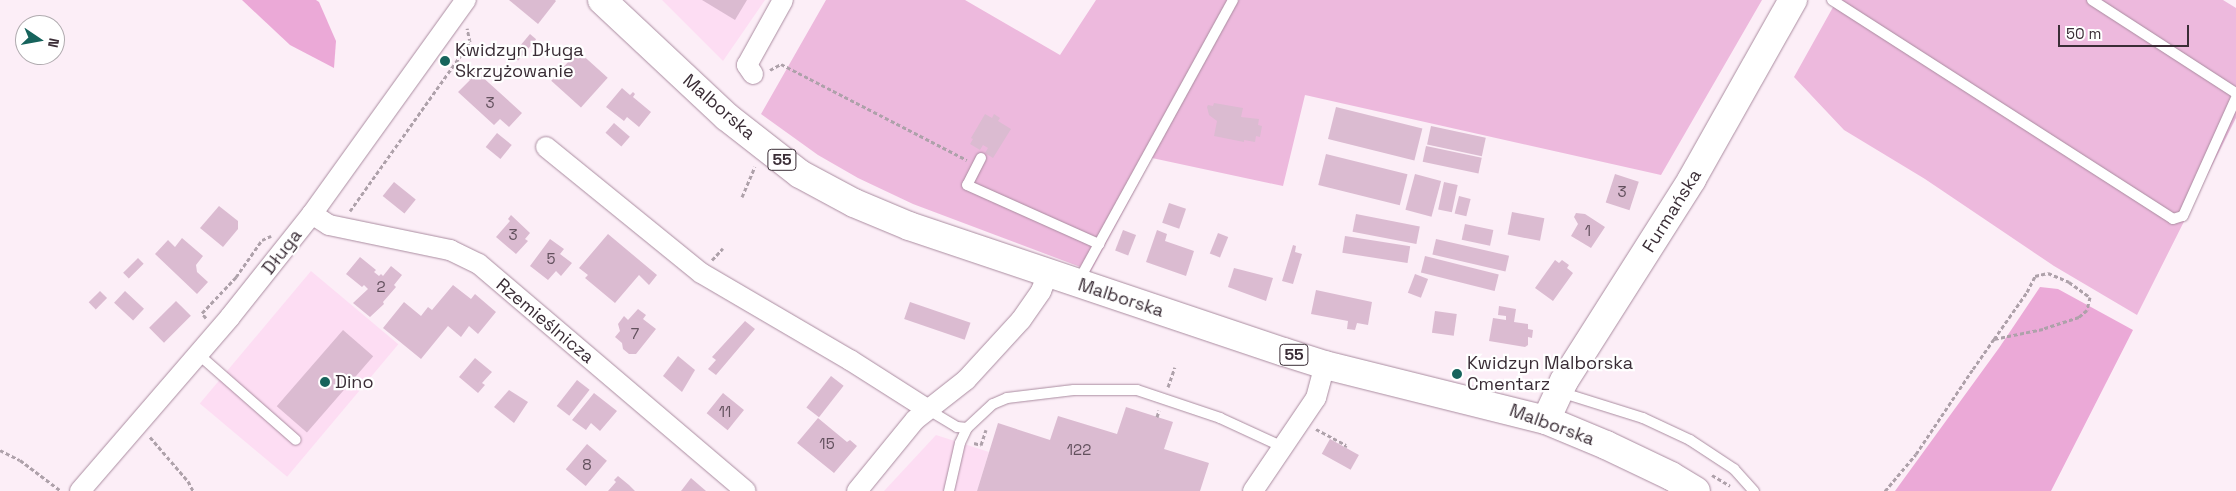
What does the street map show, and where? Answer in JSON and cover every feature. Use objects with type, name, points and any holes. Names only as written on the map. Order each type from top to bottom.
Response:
[{"type":"main road","name":"Malborska","points":[[602,0],[727,117],[800,174],[854,204],[909,226],[1048,274],[1326,365],[1546,420],[1671,476],[1702,481]]},
{"type":"main road","name":"Furmańska","points":[[1546,420],[1558,392],[1692,180],[1792,0]]},
{"type":"street","name":"Długa","points":[[80,491],[198,354],[312,214],[466,0]]},
{"type":"street","points":[[753,74],[746,65],[783,0]]},
{"type":"street","points":[[546,147],[700,273],[850,360],[927,409]]},
{"type":"street","name":"Rzemieślnicza","points":[[312,214],[329,225],[450,250],[479,264],[746,491]]},
{"type":"street","points":[[857,491],[915,420],[966,380],[1021,320],[1041,291],[1048,274]]},
{"type":"street","points":[[1253,491],[1316,398],[1326,365]]},
{"type":"lane","points":[[1078,283],[1233,0]]},
{"type":"lane","points":[[1832,0],[2173,219],[2183,216],[2236,98]]},
{"type":"lane","points":[[2092,0],[2236,93]]},
{"type":"lane","points":[[979,162],[967,186],[1099,244]]},
{"type":"lane","points":[[198,354],[296,440]]},
{"type":"lane","points":[[949,491],[960,443],[967,428],[993,404],[1024,395],[1120,389],[1138,390],[1259,434],[1283,447]]},
{"type":"lane","points":[[1558,392],[1643,418],[1690,440],[1734,469],[1754,491]]},
{"type":"lane","points":[[927,409],[958,426],[967,428]]},
{"type":"path","points":[[339,227],[470,42],[466,22]]},
{"type":"path","points":[[785,67],[979,162]]},
{"type":"path","points":[[742,196],[759,160]]},
{"type":"path","points":[[1885,491],[1916,454],[1994,339],[2027,292],[2035,276],[2048,273],[2069,282],[2090,297],[2087,310],[2078,317],[2043,329],[1994,339]]},
{"type":"path","points":[[1151,410],[1160,410],[1175,367]]},
{"type":"path","points":[[137,424],[188,481],[193,491]]},
{"type":"path","points":[[963,440],[981,445],[988,425]]},
{"type":"path","points":[[1313,427],[1346,445],[1345,447]]},
{"type":"path","points":[[0,450],[20,460],[61,491]]},
{"type":"path","points":[[1702,481],[1737,491]]},
{"type":"shaded area","points":[[242,0],[316,0],[319,2],[336,41],[334,68],[290,45]]},
{"type":"shaded area","points":[[662,0],[765,0],[723,61]]},
{"type":"shaded area","points":[[826,0],[965,0],[1060,55],[1096,0],[1762,0],[1661,175],[1305,95],[1283,186],[1152,158],[1091,271],[913,204],[858,178],[818,155],[761,114]]},
{"type":"shaded area","points":[[1837,0],[2223,0],[2236,8],[2236,118],[2137,315],[2054,266],[1925,179],[1844,130],[1794,77]]},
{"type":"shaded area","points":[[311,271],[398,344],[287,477],[200,404]]},
{"type":"shaded area","points":[[2040,287],[2058,289],[2133,330],[2051,491],[1895,491],[1999,348]]},
{"type":"shaded area","points":[[936,435],[989,452],[977,491],[884,491]]},
{"type":"building","points":[[509,0],[555,0],[556,1],[538,24]]},
{"type":"building","points":[[702,0],[747,0],[735,20]]},
{"type":"building","points":[[530,34],[536,39],[518,61],[512,55]]},
{"type":"building","points":[[578,51],[608,78],[581,107],[551,81]]},
{"type":"building","points":[[468,64],[522,113],[509,127],[500,119],[494,125],[458,92],[470,80],[461,73]]},
{"type":"building","points":[[622,88],[630,95],[633,92],[635,94],[633,97],[651,112],[639,127],[627,117],[624,121],[606,107]]},
{"type":"building","points":[[1214,103],[1243,108],[1241,117],[1259,119],[1258,125],[1262,126],[1260,137],[1256,136],[1255,142],[1244,140],[1244,142],[1214,136],[1217,121],[1209,115],[1207,107],[1208,105],[1213,106]]},
{"type":"building","points":[[1336,107],[1422,129],[1414,161],[1328,139]]},
{"type":"building","points":[[985,114],[992,118],[994,114],[1000,118],[998,121],[1011,129],[993,158],[985,153],[988,148],[983,145],[980,150],[970,144],[973,139],[971,138]]},
{"type":"building","points":[[614,123],[630,137],[621,147],[605,133]]},
{"type":"building","points":[[1431,126],[1486,138],[1482,156],[1427,145]]},
{"type":"building","points":[[497,133],[512,145],[500,159],[486,147]]},
{"type":"building","points":[[1426,146],[1482,158],[1478,174],[1423,162]]},
{"type":"building","points":[[1326,154],[1408,174],[1400,205],[1318,185]]},
{"type":"building","points":[[1415,174],[1441,181],[1432,217],[1405,210]]},
{"type":"building","points":[[1615,174],[1639,182],[1630,210],[1606,203]]},
{"type":"building","points":[[394,182],[416,200],[404,214],[383,196]]},
{"type":"building","points":[[1444,182],[1458,185],[1452,212],[1438,209]]},
{"type":"building","points":[[1459,196],[1471,199],[1466,216],[1455,213]]},
{"type":"building","points":[[1169,203],[1186,209],[1179,229],[1162,223]]},
{"type":"building","points":[[219,206],[238,221],[238,229],[223,247],[200,228]]},
{"type":"building","points":[[1512,212],[1544,218],[1540,241],[1508,235]]},
{"type":"building","points":[[1576,213],[1585,214],[1605,227],[1591,248],[1571,236],[1578,224],[1574,217]]},
{"type":"building","points":[[1356,214],[1420,226],[1416,244],[1353,232]]},
{"type":"building","points":[[511,215],[530,233],[525,239],[528,241],[516,254],[496,237],[510,221],[508,219]]},
{"type":"building","points":[[1465,224],[1493,230],[1490,246],[1462,240]]},
{"type":"building","points":[[1123,230],[1136,235],[1128,256],[1115,251]]},
{"type":"building","points":[[1157,230],[1167,234],[1165,241],[1194,251],[1186,276],[1146,262]]},
{"type":"building","points":[[1218,233],[1228,237],[1220,258],[1210,253]]},
{"type":"building","points":[[608,234],[657,275],[649,285],[639,275],[615,303],[585,278],[588,275],[579,268]]},
{"type":"building","points":[[1345,236],[1410,246],[1408,263],[1342,253]]},
{"type":"building","points":[[182,238],[203,256],[196,265],[197,272],[208,282],[197,294],[155,254],[168,240],[175,247]]},
{"type":"building","points":[[550,239],[564,249],[560,254],[572,263],[561,276],[556,271],[548,280],[530,266]]},
{"type":"building","points":[[1436,239],[1509,256],[1505,271],[1432,255]]},
{"type":"building","points":[[1293,245],[1296,246],[1295,252],[1302,254],[1293,284],[1282,281]]},
{"type":"building","points":[[1425,256],[1499,274],[1495,291],[1421,272]]},
{"type":"building","points":[[360,257],[376,270],[374,272],[379,276],[381,274],[383,276],[391,266],[402,275],[394,285],[396,287],[383,302],[384,304],[370,317],[353,303],[368,289],[364,285],[362,287],[346,274]]},
{"type":"building","points":[[138,258],[144,264],[129,279],[123,273]]},
{"type":"building","points":[[1555,260],[1559,263],[1562,260],[1569,265],[1567,268],[1573,273],[1553,301],[1535,288]]},
{"type":"building","points":[[1234,268],[1273,278],[1266,301],[1228,287]]},
{"type":"building","points":[[1415,274],[1428,279],[1421,298],[1408,293]]},
{"type":"building","points":[[453,285],[471,299],[475,294],[496,312],[478,334],[469,326],[461,337],[448,326],[421,359],[383,328],[404,302],[421,316],[428,307],[432,310]]},
{"type":"building","points":[[1316,290],[1372,302],[1368,325],[1357,323],[1355,330],[1347,329],[1348,321],[1311,314]]},
{"type":"building","points":[[100,291],[107,298],[96,309],[89,302]]},
{"type":"building","points":[[125,291],[144,309],[133,320],[114,303]]},
{"type":"building","points":[[176,301],[191,316],[164,343],[149,328]]},
{"type":"building","points":[[910,302],[971,323],[965,340],[904,319]]},
{"type":"building","points":[[1499,306],[1516,309],[1514,322],[1528,324],[1528,329],[1533,330],[1532,338],[1528,337],[1528,345],[1525,347],[1489,341],[1493,318],[1506,320],[1506,316],[1498,315]]},
{"type":"building","points":[[638,309],[646,315],[643,319],[656,329],[636,354],[629,354],[623,349],[622,343],[615,337],[620,331],[618,324],[624,316],[628,320]]},
{"type":"building","points":[[1435,311],[1457,314],[1454,336],[1432,333]]},
{"type":"building","points":[[745,321],[755,329],[716,375],[708,369],[716,360],[712,357]]},
{"type":"building","name":"Dino","points":[[343,330],[373,356],[307,432],[277,406]]},
{"type":"building","points":[[678,356],[695,370],[682,392],[663,376]]},
{"type":"building","points":[[475,358],[492,372],[482,383],[485,385],[478,393],[459,377]]},
{"type":"building","points":[[831,376],[844,386],[819,417],[806,408]]},
{"type":"building","points":[[577,380],[590,390],[569,416],[557,406]]},
{"type":"building","points":[[509,390],[528,402],[514,423],[494,407]]},
{"type":"building","points":[[594,393],[617,411],[600,431],[591,423],[586,430],[572,420]]},
{"type":"building","points":[[723,393],[744,410],[728,430],[707,413]]},
{"type":"building","points":[[1126,407],[1173,422],[1164,449],[1209,463],[1200,491],[977,491],[998,423],[1050,440],[1058,416],[1117,434]]},
{"type":"building","points":[[818,418],[847,442],[850,440],[857,446],[834,473],[797,443]]},
{"type":"building","points":[[1330,439],[1359,455],[1351,470],[1322,454]]},
{"type":"building","points":[[587,444],[607,461],[586,486],[566,469]]},
{"type":"building","points":[[618,476],[635,491],[608,491],[616,482],[614,480]]},
{"type":"building","points":[[691,478],[706,491],[681,491]]},
{"type":"place","name":"Kwidzyn Długa Skrzyżowanie","points":[[445,61]]},
{"type":"place","name":"Kwidzyn Malborska Cmentarz","points":[[1457,374]]},
{"type":"place","name":"Dino","points":[[325,382]]}]
